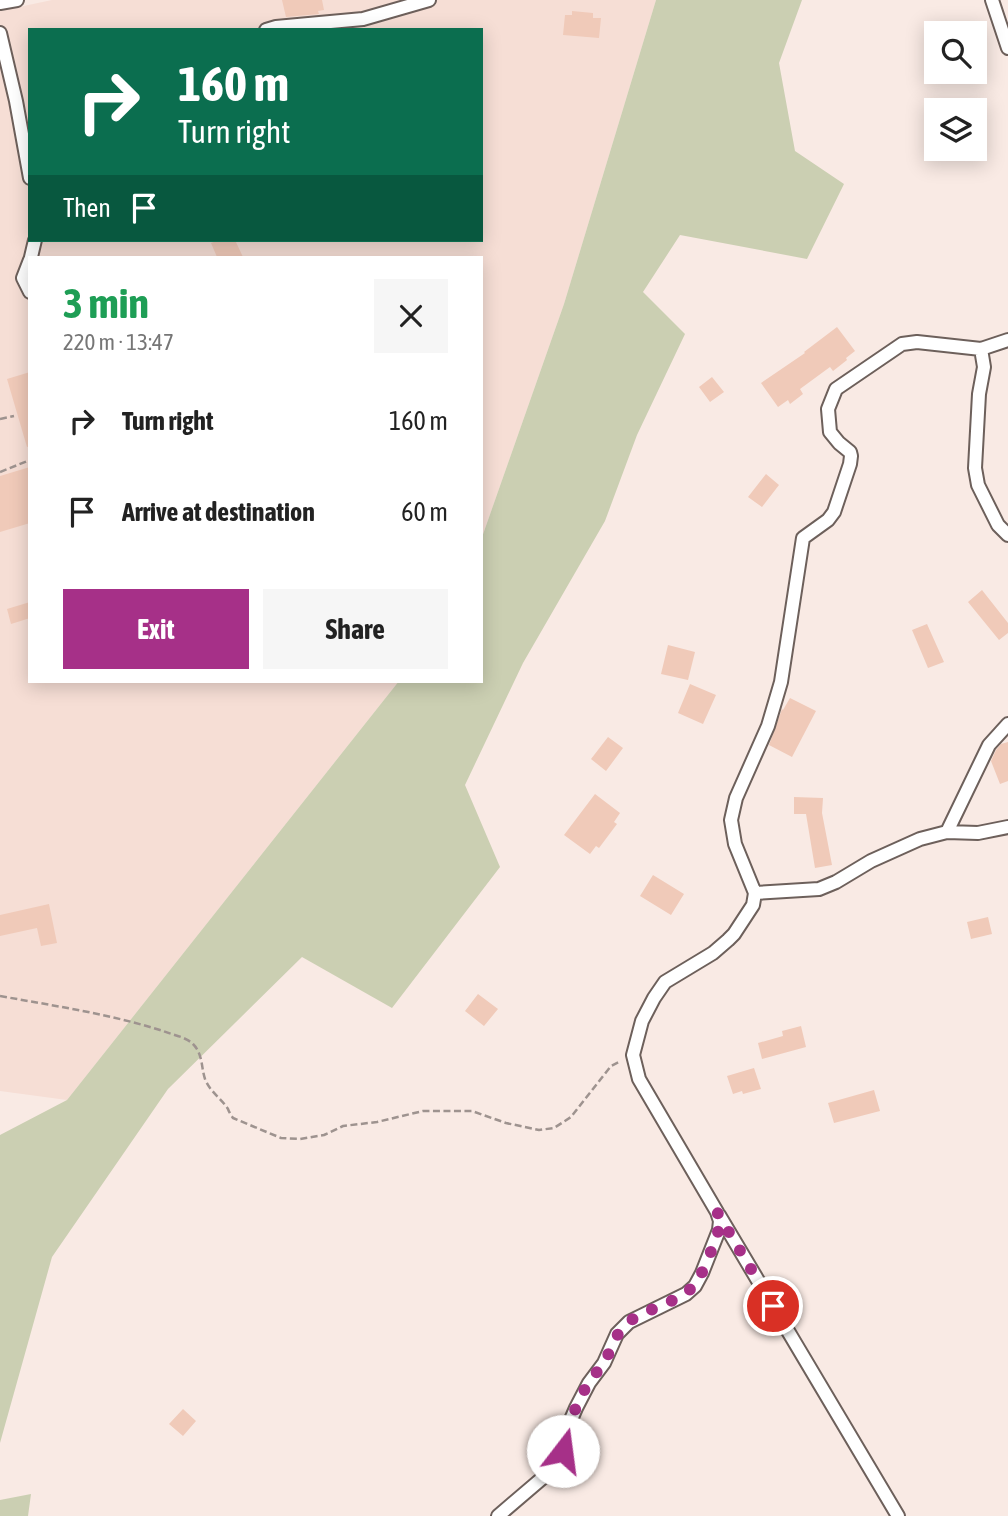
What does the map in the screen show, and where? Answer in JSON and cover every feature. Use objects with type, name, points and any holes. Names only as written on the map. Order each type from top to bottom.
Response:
[{"type":"street","points":[[0,3],[16,0]]},
{"type":"street","points":[[273,28],[363,19],[429,0]]},
{"type":"street","points":[[992,0],[1008,48]]},
{"type":"street","points":[[0,33],[28,167]]},
{"type":"street","points":[[28,264],[23,278],[28,288]]},
{"type":"street","points":[[898,1516],[639,1079],[633,1055],[642,1021],[665,982],[713,953],[734,934],[753,905],[755,892],[735,844],[731,820],[736,798],[768,726],[781,682],[803,538],[828,520],[834,512],[850,464],[850,452],[830,432],[828,409],[836,389],[902,344],[917,342],[981,349],[1008,340]]},
{"type":"street","points":[[981,349],[984,367],[979,394],[975,468],[978,485],[998,525],[1008,535]]},
{"type":"street","points":[[947,832],[989,745],[1008,724]]},
{"type":"street","points":[[755,892],[819,889],[920,839],[947,832],[978,833],[1008,827]]},
{"type":"street","points":[[498,1516],[546,1475],[563,1451],[567,1429],[576,1408],[589,1383],[604,1363],[617,1334],[629,1322],[686,1294],[695,1286],[719,1230],[717,1212]]},
{"type":"path","points":[[0,419],[14,416]]},
{"type":"path","points":[[0,472],[28,461]]},
{"type":"path","points":[[0,996],[101,1015],[187,1039],[199,1052],[211,1091],[228,1108],[233,1118],[281,1138],[300,1139],[324,1135],[342,1126],[377,1122],[423,1111],[472,1111],[506,1123],[539,1130],[554,1128],[571,1116],[611,1066],[633,1055]]},
{"type":"shaded area","points":[[52,0],[656,0],[564,304],[483,534],[483,256],[28,256],[28,683],[397,683],[67,1100],[0,1091],[0,11]]},
{"type":"green space","points":[[656,0],[802,0],[779,63],[795,151],[844,184],[807,259],[680,235],[643,292],[685,334],[637,435],[605,521],[523,663],[465,785],[500,867],[392,1008],[302,957],[168,1089],[52,1257],[0,1443],[0,1135],[67,1100],[397,683],[483,683],[483,534],[564,304]]},
{"type":"green space","points":[[31,1494],[28,1516],[0,1516],[0,1500]]},
{"type":"building","points":[[282,0],[322,0],[324,10],[318,11],[319,14],[286,17]]},
{"type":"building","points":[[572,11],[593,13],[593,18],[601,18],[599,38],[563,35],[565,15],[572,15]]},
{"type":"building","points":[[236,242],[243,256],[217,256],[211,243]]},
{"type":"building","points":[[837,327],[855,351],[833,371],[830,367],[800,389],[803,394],[790,404],[788,400],[778,407],[761,383]]},
{"type":"building","points":[[28,373],[27,447],[7,379]]},
{"type":"building","points":[[712,377],[724,392],[710,402],[699,387]]},
{"type":"building","points":[[28,468],[28,524],[0,532],[0,476]]},
{"type":"building","points":[[766,474],[779,485],[762,507],[748,497]]},
{"type":"building","points":[[982,590],[1008,623],[1008,633],[999,640],[968,602]]},
{"type":"building","points":[[28,603],[28,619],[11,624],[7,609]]},
{"type":"building","points":[[927,624],[944,662],[928,668],[912,630]]},
{"type":"building","points":[[668,645],[695,652],[688,680],[661,674]]},
{"type":"building","points":[[690,684],[716,695],[703,724],[678,713]]},
{"type":"building","points":[[790,698],[816,711],[792,757],[769,745],[782,709]]},
{"type":"building","points":[[608,737],[623,748],[606,771],[591,759]]},
{"type":"building","points":[[1008,742],[1008,781],[1000,784],[991,761],[1001,744]]},
{"type":"building","points":[[595,794],[620,813],[614,822],[617,824],[599,848],[596,846],[590,854],[564,835]]},
{"type":"building","points":[[794,797],[823,798],[822,813],[832,865],[815,868],[806,814],[794,814]]},
{"type":"building","points":[[653,875],[684,894],[671,915],[640,896]]},
{"type":"building","points":[[49,904],[57,943],[41,946],[37,928],[0,936],[0,915]]},
{"type":"building","points":[[988,917],[992,934],[971,939],[967,922]]},
{"type":"building","points":[[478,994],[498,1009],[484,1026],[465,1011]]},
{"type":"building","points":[[801,1026],[806,1047],[762,1059],[758,1043],[783,1036],[782,1031]]},
{"type":"building","points":[[754,1068],[761,1089],[733,1094],[727,1076]]},
{"type":"building","points":[[874,1090],[880,1111],[834,1123],[828,1103]]},
{"type":"building","points":[[183,1409],[196,1421],[183,1436],[169,1424]]},
{"type":"route","points":[[563,1451],[567,1429],[576,1408],[589,1383],[604,1363],[617,1334],[643,1313],[686,1294],[695,1286],[719,1230],[717,1212],[773,1306]]}]
